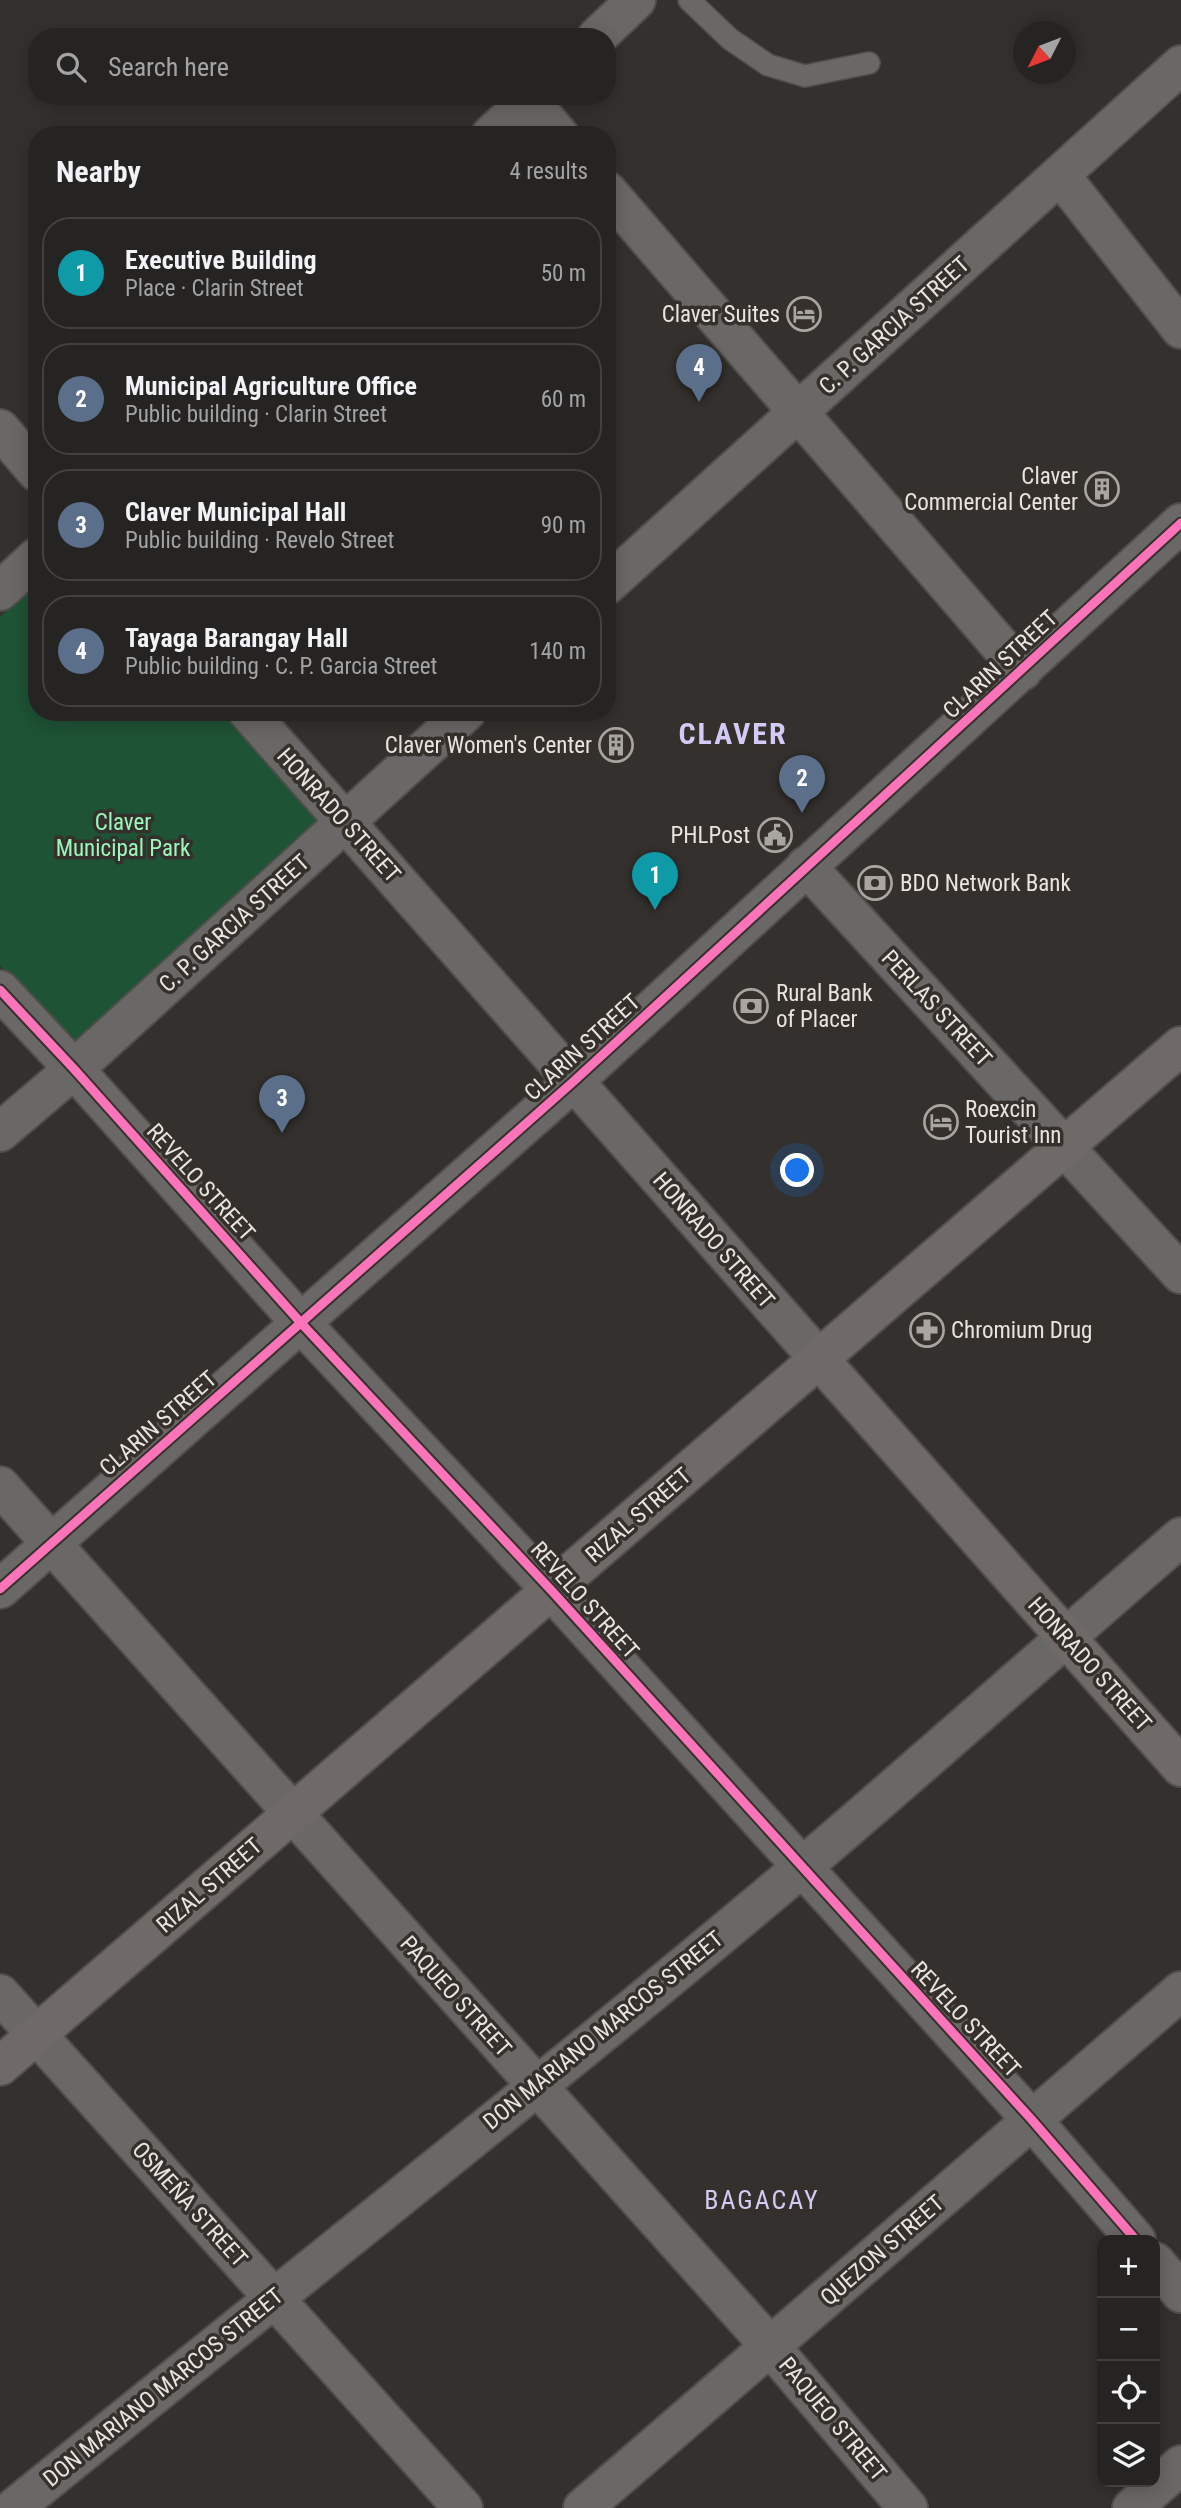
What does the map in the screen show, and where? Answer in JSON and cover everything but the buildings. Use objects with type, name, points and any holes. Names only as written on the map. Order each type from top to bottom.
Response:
[{"type":"street","points":[[606,28],[636,0]]},
{"type":"street","name":"C. P. GARCIA STREET","points":[[616,577],[1181,65]]},
{"type":"street","points":[[501,126],[523,105]]},
{"type":"street","points":[[536,105],[552,126]]},
{"type":"street","points":[[1060,175],[1181,329]]},
{"type":"street","points":[[616,201],[1022,671]]},
{"type":"street","points":[[0,429],[28,462]]},
{"type":"street","name":"CLARIN STREET","points":[[0,1589],[574,1081],[1181,523]]},
{"type":"street","points":[[0,591],[28,565]]},
{"type":"street","name":"HONRADO STREET","points":[[256,721],[1181,1766]]},
{"type":"street","name":"C. P. GARCIA STREET","points":[[0,1132],[74,1069],[456,721]]},
{"type":"street","name":"PERLAS STREET","points":[[806,866],[1181,1274]]},
{"type":"street","name":"REVELO STREET","points":[[0,990],[301,1323],[551,1590],[1032,2120],[1132,2235]]},
{"type":"street","name":"RIZAL STREET","points":[[0,2066],[1181,1046]]},
{"type":"street","name":"PAQUEO STREET","points":[[0,1486],[770,2346],[908,2508]]},
{"type":"street","name":"DON MARIANO MARCOS STREET","points":[[14,2508],[369,2223],[801,1867],[1181,1537]]},
{"type":"street","name":"QUEZON STREET","points":[[583,2508],[1181,1991]]},
{"type":"street","name":"OSMEÑA STREET","points":[[0,1994],[463,2508]]},
{"type":"street","points":[[1160,2268],[1181,2293]]},
{"type":"street","points":[[1132,2508],[1181,2465]]},
{"type":"lane","points":[[689,0],[730,39],[768,65],[805,76],[869,63]]},
{"type":"green space","name":"Claver Municipal Park","points":[[28,591],[28,721],[230,721],[322,821],[76,1048],[0,966],[0,617]]},
{"type":"cycle path","points":[[0,1589],[574,1081],[1181,523]]},
{"type":"cycle path","points":[[0,990],[301,1323],[551,1590],[1032,2120],[1132,2235]]},
{"type":"place","name":"Claver Suites","points":[[804,314]]},
{"type":"place","name":"Tayaga Barangay Hall","points":[[699,402]]},
{"type":"place","name":"Claver Commercial Center","points":[[1102,489]]},
{"type":"place","name":"Claver Women's Center","points":[[616,745]]},
{"type":"place","name":"Municipal Agriculture Office","points":[[802,813]]},
{"type":"place","name":"PHLPost","points":[[775,835]]},
{"type":"place","name":"BDO Network Bank","points":[[875,883]]},
{"type":"place","name":"Executive Building","points":[[655,910]]},
{"type":"place","name":"Rural Bank of Placer","points":[[751,1006]]},
{"type":"place","name":"Roexcin Tourist Inn","points":[[941,1122]]},
{"type":"place","name":"Claver Municipal Hall","points":[[282,1133]]},
{"type":"place","name":"Chromium Drug","points":[[927,1330]]},
{"type":"district","name":"CLAVER","points":[[733,734]]},
{"type":"district","name":"BAGACAY","points":[[762,2200]]}]
